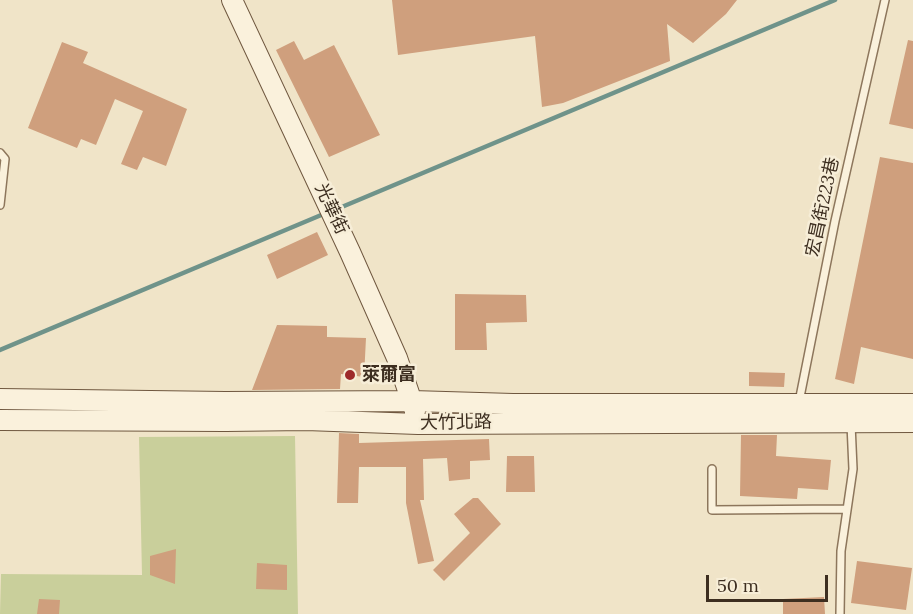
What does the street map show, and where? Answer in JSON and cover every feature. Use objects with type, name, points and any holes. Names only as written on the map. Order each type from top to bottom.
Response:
[{"type":"street","name":"光華街","points":[[232,0],[346,241],[397,358],[418,424]]},
{"type":"street","name":"大竹北路","points":[[0,399],[225,402],[412,401],[799,413],[850,422],[913,422]]},
{"type":"street","name":"大竹北路","points":[[0,420],[306,420],[418,424],[799,413],[913,404]]},
{"type":"lane","name":"宏昌街223巷","points":[[799,413],[835,221],[885,0]]},
{"type":"lane","points":[[0,153],[5,159],[0,205]]},
{"type":"lane","points":[[840,614],[841,551],[853,469],[850,422]]},
{"type":"lane","points":[[712,469],[712,510],[847,509]]},
{"type":"green space","points":[[295,436],[298,614],[0,614],[1,574],[142,575],[139,437]]},
{"type":"building","points":[[392,0],[737,0],[726,14],[693,43],[667,24],[670,61],[563,103],[542,107],[535,36],[398,55]]},
{"type":"building","points":[[908,40],[913,41],[913,129],[889,124]]},
{"type":"building","points":[[294,41],[304,60],[334,45],[380,135],[329,157],[276,50]]},
{"type":"building","points":[[62,42],[88,52],[83,63],[187,109],[166,166],[143,157],[137,170],[121,164],[143,111],[115,99],[96,145],[81,139],[77,148],[28,128]]},
{"type":"building","points":[[880,157],[913,163],[913,359],[861,347],[854,384],[835,379]]},
{"type":"building","points":[[317,232],[328,255],[277,279],[267,255]]},
{"type":"building","points":[[455,294],[526,295],[527,322],[486,323],[487,350],[455,350]]},
{"type":"building","points":[[277,325],[327,326],[327,337],[366,338],[364,377],[341,374],[340,389],[252,390]]},
{"type":"building","points":[[749,372],[785,373],[784,387],[749,386]]},
{"type":"building","points":[[339,433],[359,434],[359,443],[489,439],[490,460],[470,461],[470,479],[449,481],[447,458],[423,459],[424,500],[420,500],[434,561],[418,564],[406,503],[406,467],[359,467],[358,503],[337,503]]},
{"type":"building","points":[[741,435],[777,435],[776,456],[831,460],[828,490],[798,488],[797,499],[740,496]]},
{"type":"building","points":[[507,456],[534,456],[535,492],[506,492]]},
{"type":"building","points":[[473,498],[478,498],[501,524],[444,581],[433,570],[470,533],[454,514]]},
{"type":"building","points":[[176,549],[175,584],[150,575],[150,556]]},
{"type":"building","points":[[857,561],[912,568],[906,610],[851,603]]},
{"type":"building","points":[[257,563],[287,565],[287,590],[256,589]]},
{"type":"building","points":[[824,597],[825,614],[783,614],[783,599]]},
{"type":"building","points":[[39,599],[60,600],[59,614],[37,614]]},
{"type":"waterway","points":[[337,209],[835,0]]},
{"type":"waterway","points":[[0,350],[326,213]]},
{"type":"place","name":"萊爾富","points":[[350,375]]}]
